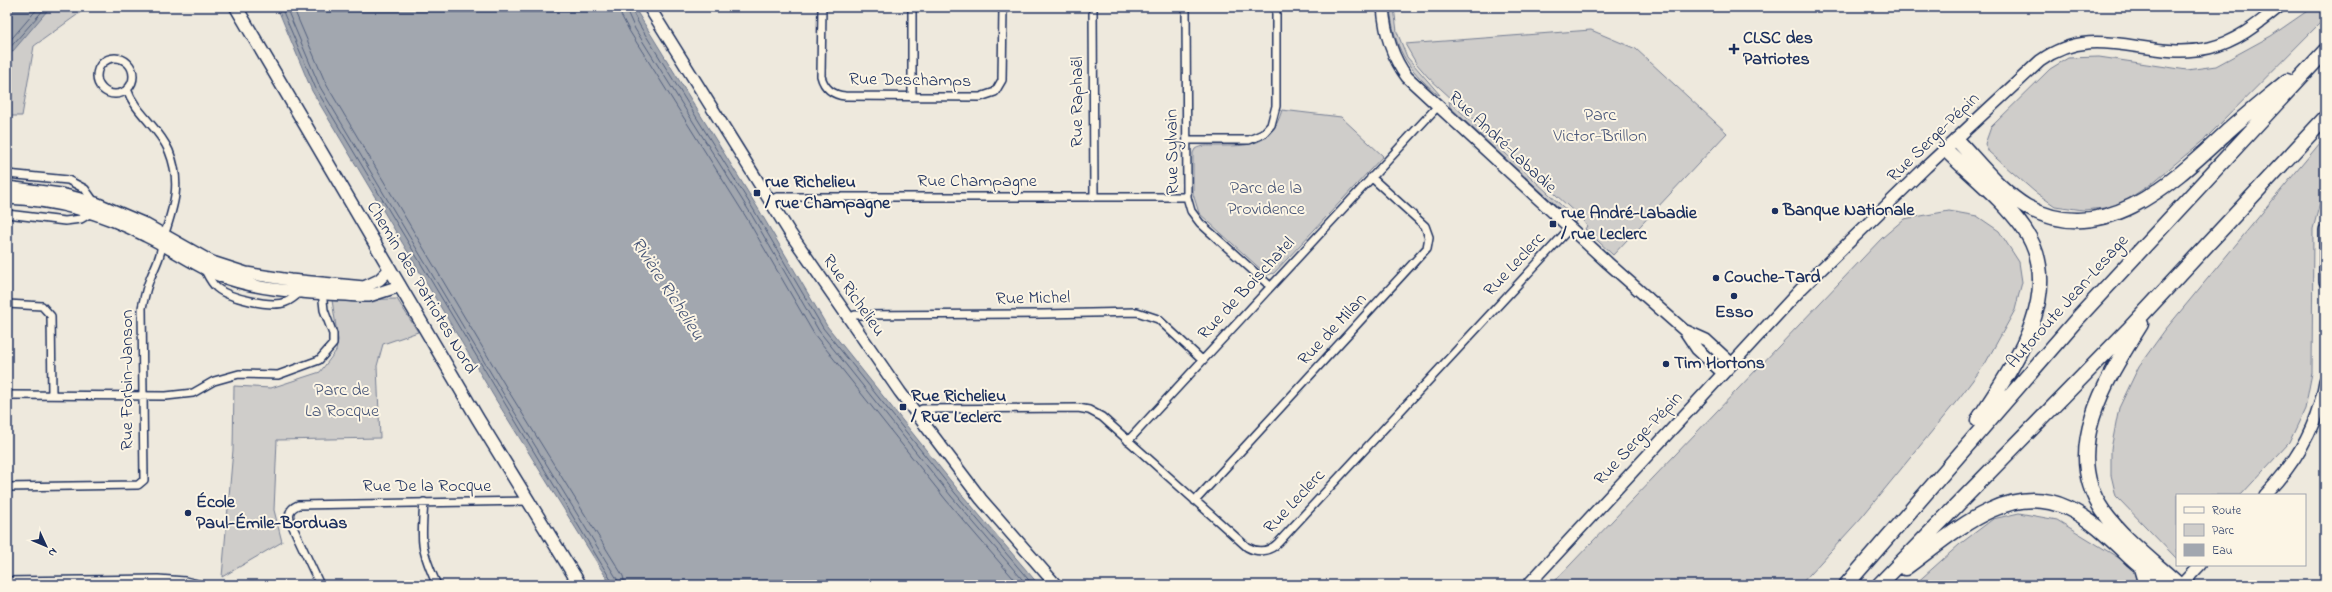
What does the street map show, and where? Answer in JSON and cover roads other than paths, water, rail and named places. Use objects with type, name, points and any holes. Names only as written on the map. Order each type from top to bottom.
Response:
[{"type":"highway","points":[[1957,140],[2003,188],[2029,208],[2068,219],[2082,220],[2103,217],[2134,206],[2172,180],[2325,49]]},
{"type":"highway","name":"Autoroute Jean-Lesage","points":[[1846,585],[2078,318],[2325,49]]},
{"type":"highway","points":[[1879,585],[2157,298],[2325,118]]},
{"type":"highway","points":[[1945,150],[2006,208],[2024,230],[2034,251],[2040,282],[2037,306],[2023,343],[2004,379],[1954,459]]},
{"type":"highway","points":[[2157,298],[2119,361],[2102,395],[2089,429],[2087,462],[2091,485],[2104,511],[2114,524],[2180,585]]},
{"type":"highway","points":[[1883,585],[1982,514],[1998,507],[2021,502],[2045,501],[2076,511],[2094,524],[2141,568],[2164,585]]},
{"type":"highway","points":[[2141,568],[2146,585]]},
{"type":"main road","name":"Chemin des Patriotes Nord","points":[[236,7],[528,502],[580,585]]},
{"type":"street","name":"Rue Richelieu","points":[[649,7],[769,201],[915,413],[980,499],[1056,585]]},
{"type":"street","name":"Rue Deschamps","points":[[822,7],[821,72],[827,88],[841,96],[980,97],[994,92],[1003,77],[1003,7]]},
{"type":"street","points":[[912,7],[912,96]]},
{"type":"street","name":"Rue Raphaël","points":[[1093,7],[1094,197]]},
{"type":"street","name":"Rue Sylvain","points":[[1186,7],[1187,197],[1191,211],[1200,223],[1270,286]]},
{"type":"street","points":[[1187,140],[1249,140],[1263,134],[1271,125],[1276,106],[1276,7]]},
{"type":"street","name":"Rue André-Labadie","points":[[1382,7],[1387,40],[1398,63],[1407,77],[1570,228],[1685,331],[1697,349],[1723,373]]},
{"type":"street","name":"Rue Serge-Pépin","points":[[1528,585],[1802,288],[1945,150],[2046,57],[2060,49],[2084,42],[2099,41],[2168,51],[2207,49],[2236,38],[2280,7]]},
{"type":"street","points":[[115,58],[123,59],[129,64],[133,78],[127,89],[115,94],[102,88],[97,78],[97,72],[103,62],[115,58]]},
{"type":"street","name":"Rue Forbin-Janson","points":[[7,488],[138,485],[142,483],[142,308],[149,281],[160,254],[163,239],[175,206],[176,192],[175,169],[162,138],[132,102],[127,89]]},
{"type":"street","name":"Rue de Boischatel","points":[[1128,441],[1438,106]]},
{"type":"street","points":[[7,174],[68,180],[85,189],[93,208]]},
{"type":"street","name":"Rue de Milan","points":[[1195,501],[1427,248],[1429,237],[1425,226],[1372,177]]},
{"type":"street","points":[[7,187],[61,194],[93,208],[106,217],[185,248],[229,268],[264,277],[369,296],[400,286]]},
{"type":"street","name":"Rue Champagne","points":[[769,201],[777,197],[1187,197]]},
{"type":"street","points":[[7,198],[93,208]]},
{"type":"street","points":[[7,214],[65,221],[81,218],[93,208]]},
{"type":"street","name":"Rue Leclerc","points":[[915,413],[922,409],[1082,409],[1099,415],[1247,547],[1260,551],[1273,548],[1570,228]]},
{"type":"street","points":[[2325,230],[2325,281]]},
{"type":"street","points":[[163,239],[204,268],[238,281],[261,286],[301,291],[322,288],[364,287],[379,280],[390,269]]},
{"type":"street","points":[[204,268],[216,287],[234,297],[268,304],[279,304],[287,302],[301,291]]},
{"type":"street","points":[[7,395],[142,398],[184,395],[193,393],[214,382],[239,374],[278,375],[319,360],[329,350],[333,339],[324,310],[322,288]]},
{"type":"street","points":[[7,304],[42,306],[51,316],[52,395]]},
{"type":"street","name":"Rue Michel","points":[[849,319],[855,315],[1138,312],[1158,319],[1202,360]]},
{"type":"street","name":"Rue André-Labadie","points":[[1685,331],[1706,340],[1732,364]]},
{"type":"street","points":[[2267,494],[2288,468],[2303,446],[2317,413],[2325,381]]},
{"type":"street","points":[[424,502],[421,541],[424,556],[437,585]]},
{"type":"street","name":"Rue De la Rocque","points":[[320,585],[291,523],[289,515],[294,507],[307,503],[528,502]]},
{"type":"street","points":[[2180,585],[2199,566]]},
{"type":"street","points":[[7,581],[158,579],[186,581],[202,585]]},
{"type":"water","points":[[54,7],[47,11],[7,58],[7,8]]},
{"type":"water","name":"Rivière Richelieu","points":[[277,7],[634,7],[759,210],[827,326],[958,490],[1039,585],[611,585],[496,400],[312,91]]},
{"type":"place","name":"CLSC des Patriotes","points":[[1734,49]]},
{"type":"place","name":"rue Richelieu / rue Champagne","points":[[757,193]]},
{"type":"place","name":"Banque Nationale","points":[[1775,211]]},
{"type":"place","name":"rue André-Labadie / rue Leclerc","points":[[1553,224]]},
{"type":"place","name":"Couche-Tard","points":[[1716,278]]},
{"type":"place","name":"Esso","points":[[1734,296]]},
{"type":"place","name":"Tim Hortons","points":[[1666,364]]},
{"type":"place","name":"Rue Richelieu / Rue Leclerc","points":[[903,407]]},
{"type":"place","name":"École Paul-Émile-Borduas","points":[[188,513]]},
{"type":"park label","name":"Parc Victor-Brillon","points":[[1600,126]]},
{"type":"park label","name":"Parc de la Providence","points":[[1266,199]]},
{"type":"park label","name":"Parc de La Rocque","points":[[342,401]]}]
